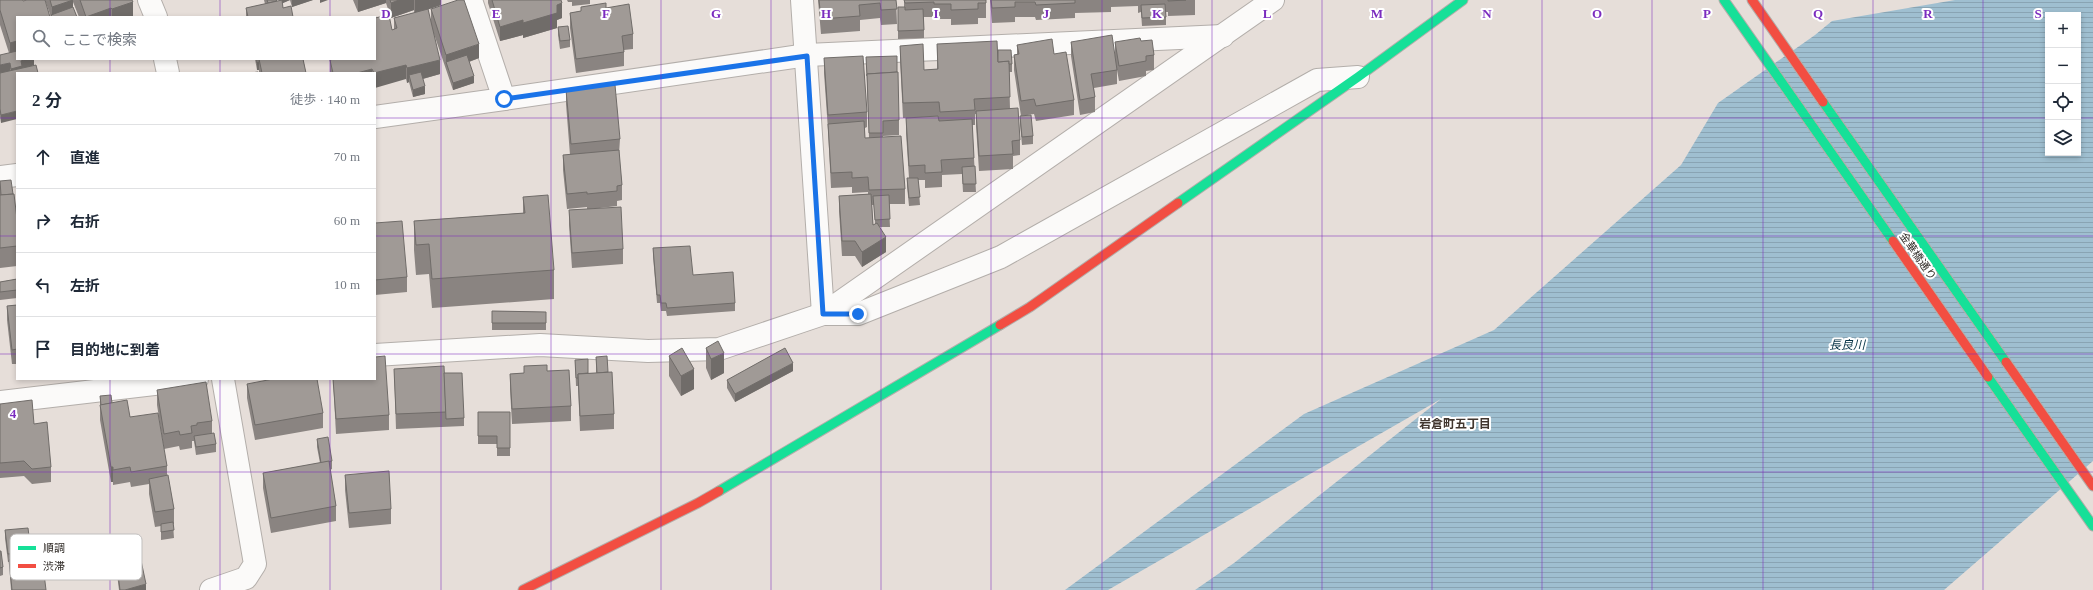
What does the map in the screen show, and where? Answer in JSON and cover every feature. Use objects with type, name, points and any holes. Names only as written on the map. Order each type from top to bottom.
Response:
[{"type":"street","points":[[149,0],[156,16]]},
{"type":"street","points":[[471,0],[504,99]]},
{"type":"street","points":[[802,0],[807,56],[823,314]]},
{"type":"street","points":[[376,355],[540,346],[648,351],[719,349],[823,314],[1274,0]]},
{"type":"street","points":[[523,590],[698,503],[1030,307],[1358,77],[1463,0]]},
{"type":"street","name":"金華橋通り","points":[[1724,0],[2093,526]]},
{"type":"street","name":"金華橋通り","points":[[1752,0],[2093,486]]},
{"type":"street","points":[[376,117],[807,56],[1223,36]]},
{"type":"street","points":[[165,60],[168,72]]},
{"type":"street","points":[[823,314],[858,314],[1001,257],[1318,80],[1358,77]]},
{"type":"street","points":[[0,177],[16,175]]},
{"type":"street","points":[[0,402],[188,380]]},
{"type":"street","points":[[211,590],[246,578],[255,564],[223,380]]},
{"type":"water","name":"長良川","points":[[1955,0],[2093,0],[2093,461],[1944,590],[1195,590],[1234,563],[1441,399],[1108,590],[1065,590],[1304,414],[1494,330],[1681,165],[1718,103],[1815,35],[1832,21]]},
{"type":"building","points":[[0,0],[45,0],[50,16],[16,16],[16,41],[10,43],[0,10]]},
{"type":"building","points":[[50,0],[73,0],[52,7]]},
{"type":"building","points":[[80,0],[132,0],[133,2],[89,16],[86,16]]},
{"type":"building","points":[[267,0],[276,0],[277,1],[268,3]]},
{"type":"building","points":[[282,0],[283,8],[291,6],[293,16],[248,16],[246,8]]},
{"type":"building","points":[[390,0],[399,0],[391,3]]},
{"type":"building","points":[[458,0],[464,0],[479,44],[446,55],[431,9]]},
{"type":"building","points":[[492,0],[561,0],[562,3],[557,5],[557,13],[523,23],[523,20],[500,27]]},
{"type":"building","points":[[819,0],[896,0],[897,9],[881,10],[880,3],[859,5],[860,16],[821,19]]},
{"type":"building","points":[[904,0],[986,0],[986,3],[978,3],[978,9],[951,10],[951,4],[934,4],[934,2],[905,3]]},
{"type":"building","points":[[991,0],[1075,0],[1075,3],[1036,5],[1035,2],[1015,2],[1015,7],[992,8]]},
{"type":"building","points":[[606,3],[606,8],[629,4],[633,34],[622,36],[624,52],[576,59],[570,13],[581,11],[581,7]]},
{"type":"building","points":[[1165,4],[1166,17],[1142,18],[1141,5]]},
{"type":"building","points":[[73,7],[77,16],[52,16]]},
{"type":"building","points":[[898,7],[905,7],[905,10],[923,9],[924,30],[898,31]]},
{"type":"building","points":[[428,9],[440,60],[407,68],[406,65],[376,72],[374,72],[372,69],[361,72],[333,72],[330,60],[376,60],[376,18],[389,15],[392,30],[397,28],[394,18]]},
{"type":"building","points":[[568,26],[570,40],[560,41],[558,27]]},
{"type":"building","points":[[1112,35],[1117,70],[1091,74],[1095,97],[1080,100],[1071,42]]},
{"type":"building","points":[[1140,38],[1141,41],[1152,40],[1154,55],[1146,56],[1146,61],[1119,66],[1115,42]]},
{"type":"building","points":[[1052,39],[1054,54],[1066,52],[1074,100],[1036,106],[1034,99],[1021,101],[1014,55],[1019,54],[1017,45]]},
{"type":"building","points":[[997,41],[998,62],[1009,61],[1010,97],[974,99],[975,110],[940,112],[939,102],[903,103],[900,46],[923,44],[924,70],[938,69],[937,44]]},
{"type":"building","points":[[998,50],[1011,50],[1012,64],[1009,64],[1009,61],[998,62]]},
{"type":"building","points":[[16,51],[16,60],[24,60],[21,61],[22,66],[11,69],[10,63],[0,65],[0,55]]},
{"type":"building","points":[[467,55],[474,76],[453,83],[446,62]]},
{"type":"building","points":[[863,56],[867,112],[828,115],[824,58]]},
{"type":"building","points":[[897,56],[897,72],[867,74],[867,76],[866,57]]},
{"type":"building","points":[[259,60],[303,60],[306,72],[262,72]]},
{"type":"building","points":[[36,65],[38,72],[16,72],[16,111],[1,115],[0,109],[0,73]]},
{"type":"building","points":[[421,72],[425,86],[413,90],[409,75]]},
{"type":"building","points":[[898,72],[899,120],[883,121],[883,133],[869,133],[867,74]]},
{"type":"building","points":[[615,85],[620,139],[571,144],[566,90]]},
{"type":"building","points":[[1018,108],[1020,140],[1012,141],[1013,154],[979,156],[976,111]]},
{"type":"building","points":[[1031,115],[1033,136],[1022,137],[1020,116]]},
{"type":"building","points":[[938,116],[939,121],[972,119],[974,158],[941,160],[942,172],[925,173],[925,165],[909,166],[906,118]]},
{"type":"building","points":[[864,121],[865,138],[901,136],[905,189],[869,190],[868,177],[852,178],[852,172],[831,173],[828,124]]},
{"type":"building","points":[[619,150],[622,185],[617,186],[617,191],[567,194],[563,155]]},
{"type":"building","points":[[975,166],[976,184],[963,184],[962,167]]},
{"type":"building","points":[[907,178],[918,178],[920,197],[909,198]]},
{"type":"building","points":[[11,180],[13,194],[1,195],[0,181]]},
{"type":"building","points":[[14,194],[16,211],[16,246],[0,248],[0,195]]},
{"type":"building","points":[[871,194],[873,225],[877,223],[886,237],[862,252],[855,241],[842,241],[839,196]]},
{"type":"building","points":[[548,195],[554,270],[432,279],[429,244],[416,245],[414,221],[525,213],[523,197]]},
{"type":"building","points":[[889,195],[890,219],[875,220],[873,196]]},
{"type":"building","points":[[621,207],[623,249],[572,253],[569,210]]},
{"type":"building","points":[[402,221],[407,277],[376,280],[376,223]]},
{"type":"building","points":[[690,246],[693,275],[733,272],[735,303],[667,308],[666,303],[661,303],[660,295],[657,295],[653,248]]},
{"type":"building","points":[[16,279],[16,290],[0,292],[0,282]]},
{"type":"building","points":[[16,305],[16,349],[12,350],[7,306]]},
{"type":"building","points":[[492,311],[546,312],[546,323],[492,323]]},
{"type":"building","points":[[718,341],[724,353],[711,359],[706,348]]},
{"type":"building","points":[[682,348],[694,369],[681,376],[669,356]]},
{"type":"building","points":[[785,348],[793,363],[735,394],[727,380]]},
{"type":"building","points":[[385,356],[389,415],[336,419],[333,380],[376,380],[376,357]]},
{"type":"building","points":[[607,356],[608,372],[597,373],[596,357]]},
{"type":"building","points":[[588,359],[588,373],[578,374],[578,378],[576,378],[575,360]]},
{"type":"building","points":[[547,365],[547,371],[569,370],[571,406],[512,409],[510,374],[524,373],[524,366]]},
{"type":"building","points":[[444,366],[446,412],[396,414],[394,369]]},
{"type":"building","points":[[612,372],[614,414],[580,416],[578,374]]},
{"type":"building","points":[[444,373],[462,373],[464,418],[446,419]]},
{"type":"building","points":[[268,380],[317,380],[323,413],[255,425],[247,384]]},
{"type":"building","points":[[206,382],[212,421],[197,423],[197,425],[191,426],[192,433],[180,435],[179,431],[164,434],[157,390]]},
{"type":"building","points":[[111,395],[112,403],[101,405],[100,396]]},
{"type":"building","points":[[32,400],[34,424],[47,422],[51,467],[32,469],[24,461],[0,463],[0,404]]},
{"type":"building","points":[[127,400],[130,417],[158,413],[167,466],[131,472],[130,467],[113,470],[113,467],[111,467],[100,405]]},
{"type":"building","points":[[478,412],[510,412],[510,448],[497,448],[497,436],[478,436]]},
{"type":"building","points":[[214,433],[216,444],[196,447],[194,436]]},
{"type":"building","points":[[328,437],[332,461],[321,463],[317,439]]},
{"type":"building","points":[[329,461],[336,506],[271,518],[263,473]]},
{"type":"building","points":[[389,471],[391,509],[349,513],[345,475]]},
{"type":"building","points":[[168,475],[174,509],[155,512],[149,479]]},
{"type":"building","points":[[173,522],[174,530],[161,532],[161,524]]},
{"type":"building","points":[[28,528],[29,534],[10,534],[10,554],[8,554],[5,530]]},
{"type":"building","points":[[0,551],[3,567],[0,568]]},
{"type":"building","points":[[142,565],[146,584],[120,590],[119,580],[142,580]]},
{"type":"building","points":[[11,580],[45,580],[46,590],[12,590]]},
{"type":"traffic: fast","points":[[1178,203],[1358,77],[1463,0]]},
{"type":"traffic: fast","points":[[1724,0],[1893,241]]},
{"type":"traffic: fast","points":[[1823,102],[2006,362]]},
{"type":"traffic: fast","points":[[719,491],[1000,325]]},
{"type":"traffic: fast","points":[[1988,377],[2093,526]]},
{"type":"traffic: jam","points":[[1752,0],[1823,102]]},
{"type":"traffic: jam","points":[[1000,325],[1030,307],[1178,203]]},
{"type":"traffic: jam","points":[[1893,241],[1988,377]]},
{"type":"traffic: jam","points":[[2006,362],[2093,486]]},
{"type":"traffic: jam","points":[[523,590],[698,503],[719,491]]},
{"type":"district","name":"岩倉町五丁目","points":[[1455,424]]},
{"type":"route","points":[[504,99],[807,56],[823,314],[858,314]]}]
